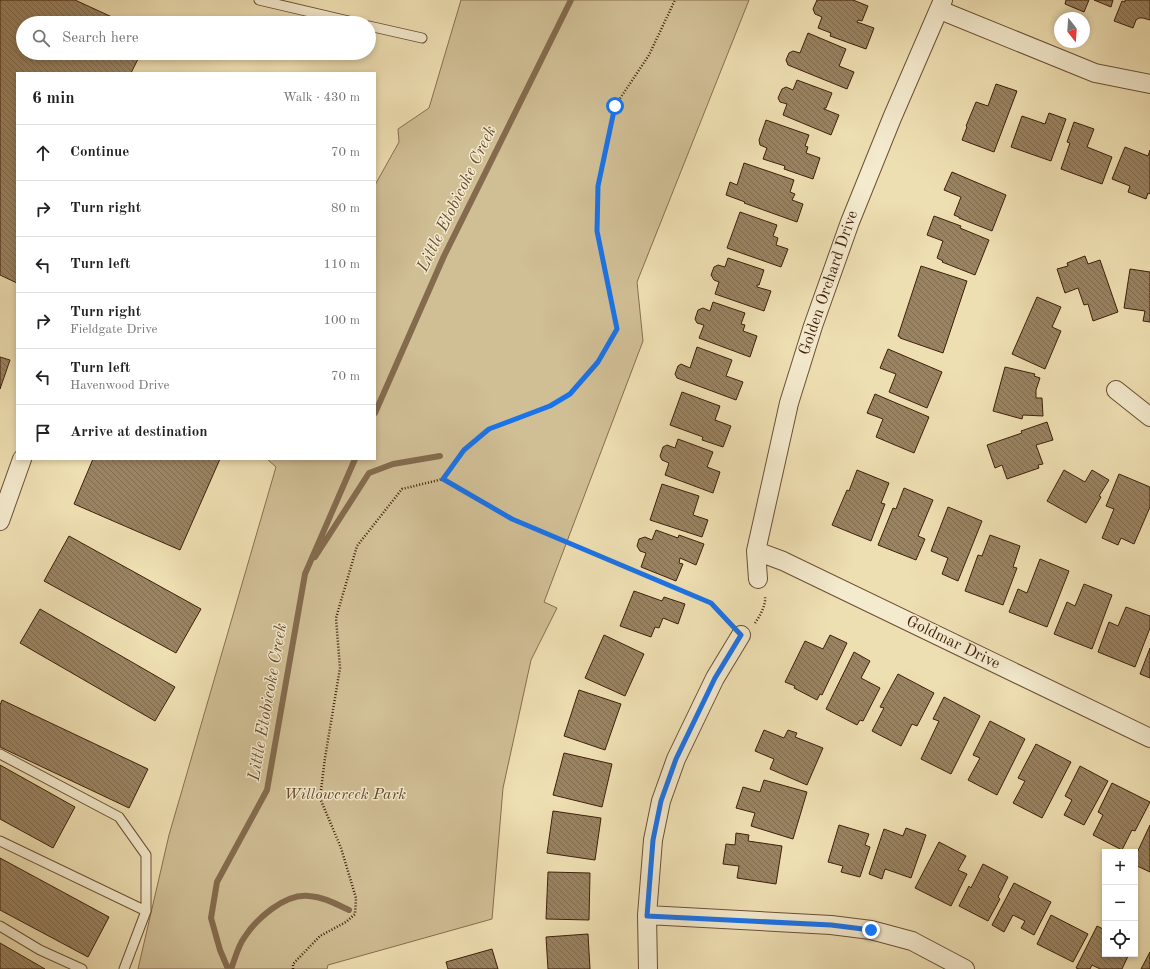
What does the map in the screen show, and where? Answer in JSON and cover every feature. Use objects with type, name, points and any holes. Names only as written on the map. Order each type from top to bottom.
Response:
[{"type":"street","points":[[942,5],[1095,72],[1150,84]]},
{"type":"street","name":"Golden Orchard Drive","points":[[758,579],[756,551],[789,402],[813,326],[853,215],[892,118],[942,5]]},
{"type":"street","points":[[1116,390],[1150,417]]},
{"type":"street","points":[[0,521],[22,460]]},
{"type":"street","name":"Goldmar Drive","points":[[756,551],[783,561],[1150,738]]},
{"type":"street","points":[[648,969],[647,916],[653,840],[661,801],[676,759],[715,678],[741,635]]},
{"type":"street","points":[[647,916],[831,925],[864,929],[912,941],[965,969]]},
{"type":"lane","points":[[259,0],[327,16]]},
{"type":"lane","points":[[376,28],[422,38]]},
{"type":"lane","points":[[0,754],[119,817],[146,855],[146,911],[124,969]]},
{"type":"lane","points":[[0,841],[146,911]]},
{"type":"lane","points":[[0,926],[40,950],[82,969]]},
{"type":"path","points":[[293,969],[293,964],[320,936],[346,922],[354,914],[356,898],[354,891],[341,848],[320,798],[340,668],[336,618],[357,546],[402,489],[443,479],[464,450],[489,429],[550,406],[570,394],[598,362],[617,329],[597,231],[598,186],[615,106],[649,55],[675,0]]},
{"type":"path","points":[[443,479],[512,519],[711,603],[741,635],[751,628],[757,620],[766,599],[758,579]]},
{"type":"green space","name":"Willowcreek Park","points":[[461,0],[749,0],[637,282],[643,341],[544,602],[557,608],[531,660],[503,788],[492,919],[328,965],[327,969],[138,969],[169,835],[276,467],[268,460],[376,460],[376,183],[399,142],[398,129],[429,108]]},
{"type":"building","points":[[0,0],[75,0],[110,16],[16,16],[16,60],[138,60],[132,72],[16,72],[16,283],[0,275]]},
{"type":"building","points":[[817,0],[853,0],[868,6],[862,21],[858,20],[857,22],[874,28],[866,49],[830,36],[831,33],[818,28],[822,17],[815,14],[813,9]]},
{"type":"building","points":[[1066,0],[1089,0],[1084,12],[1065,4]]},
{"type":"building","points":[[1094,0],[1113,0],[1111,7]]},
{"type":"building","points":[[1125,0],[1150,0],[1150,20],[1139,18],[1136,20],[1133,28],[1114,21],[1122,1],[1125,2]]},
{"type":"building","points":[[808,33],[846,49],[839,66],[854,72],[847,89],[788,65],[786,60],[789,53],[793,51],[800,53]]},
{"type":"building","points":[[797,80],[832,93],[826,108],[824,108],[839,115],[831,135],[783,115],[787,104],[780,102],[778,98],[782,89],[786,87],[793,90]]},
{"type":"building","points":[[996,84],[1017,91],[994,152],[962,140],[976,102],[988,106]]},
{"type":"building","points":[[1049,113],[1066,119],[1051,161],[1011,147],[1022,116],[1045,124]]},
{"type":"building","points":[[766,120],[809,135],[805,146],[808,147],[806,153],[820,158],[813,179],[784,169],[785,166],[763,159],[767,148],[760,145],[759,140]]},
{"type":"building","points":[[1074,122],[1094,129],[1087,147],[1112,157],[1102,184],[1061,169],[1070,143],[1067,142]]},
{"type":"building","points":[[1125,147],[1148,156],[1150,150],[1150,194],[1148,193],[1146,199],[1128,192],[1130,186],[1112,179]]},
{"type":"building","points":[[744,163],[794,180],[790,192],[795,194],[792,200],[803,204],[797,222],[726,195],[730,182],[737,185]]},
{"type":"building","points":[[952,172],[1006,195],[992,231],[954,215],[961,197],[944,190]]},
{"type":"building","points":[[740,212],[777,225],[773,236],[778,238],[776,245],[788,249],[781,267],[727,248]]},
{"type":"building","points":[[934,216],[961,226],[960,228],[989,240],[975,275],[942,262],[943,261],[937,258],[943,241],[927,235]]},
{"type":"building","points":[[1085,256],[1088,264],[1100,260],[1118,312],[1093,321],[1088,304],[1084,305],[1078,288],[1065,293],[1057,269],[1068,266],[1067,263]]},
{"type":"building","points":[[728,258],[764,270],[757,287],[771,291],[764,311],[715,294],[719,282],[714,280],[711,275],[714,267],[718,265],[725,267]]},
{"type":"building","points":[[921,266],[967,281],[943,353],[898,336]]},
{"type":"building","points":[[1130,269],[1150,272],[1150,322],[1143,321],[1145,311],[1124,308]]},
{"type":"building","points":[[1037,297],[1061,307],[1052,327],[1061,331],[1045,369],[1012,354]]},
{"type":"building","points":[[713,302],[745,313],[741,324],[745,325],[743,331],[757,336],[750,357],[699,338],[704,325],[697,323],[695,319],[698,310],[703,308],[710,311]]},
{"type":"building","points":[[697,347],[732,360],[726,376],[743,382],[736,400],[677,378],[675,374],[678,366],[681,364],[690,368]]},
{"type":"building","points":[[888,349],[942,372],[927,408],[889,392],[896,374],[880,368]]},
{"type":"building","points":[[0,357],[10,360],[0,389]]},
{"type":"building","points":[[1005,367],[1035,374],[1034,376],[1040,378],[1036,390],[1036,398],[1042,398],[1043,416],[1023,415],[1022,419],[993,411]]},
{"type":"building","points":[[682,392],[720,406],[715,420],[731,426],[723,447],[702,440],[703,437],[670,425]]},
{"type":"building","points":[[875,394],[929,417],[914,453],[876,437],[883,419],[867,413]]},
{"type":"building","points":[[1047,422],[1053,440],[1036,445],[1043,464],[1038,465],[1039,468],[1007,479],[1002,465],[995,468],[987,445],[1022,433],[1021,431]]},
{"type":"building","points":[[678,439],[713,452],[707,467],[720,472],[713,493],[665,475],[669,463],[662,460],[660,456],[663,447],[667,445],[675,448]]},
{"type":"building","points":[[93,460],[220,460],[180,550],[74,504]]},
{"type":"building","points":[[857,470],[889,483],[881,503],[885,504],[871,541],[832,525],[847,490],[849,491]]},
{"type":"building","points":[[1064,470],[1085,482],[1092,470],[1109,480],[1099,496],[1101,497],[1086,523],[1047,501]]},
{"type":"building","points":[[1119,474],[1150,487],[1150,507],[1134,544],[1121,538],[1118,545],[1102,538],[1114,509],[1106,506]]},
{"type":"building","points":[[662,484],[699,496],[693,515],[708,520],[702,537],[650,520]]},
{"type":"building","points":[[904,488],[933,500],[918,536],[925,539],[916,560],[878,545],[893,508],[896,509]]},
{"type":"building","points":[[948,507],[982,521],[958,581],[942,574],[948,558],[931,551]]},
{"type":"building","points":[[656,530],[678,538],[679,535],[704,544],[696,565],[680,558],[679,563],[683,564],[676,581],[641,567],[646,553],[640,551],[637,546],[639,539],[645,537],[652,540]]},
{"type":"building","points":[[990,535],[1020,546],[1013,567],[1017,568],[1003,605],[965,591],[978,555],[982,556]]},
{"type":"building","points":[[69,536],[201,609],[176,653],[44,581]]},
{"type":"building","points":[[1040,559],[1069,571],[1047,627],[1009,612],[1018,589],[1027,593]]},
{"type":"building","points":[[1084,584],[1112,595],[1092,649],[1054,634],[1067,602],[1075,606]]},
{"type":"building","points":[[634,591],[662,601],[664,597],[685,604],[678,624],[663,618],[659,628],[655,627],[651,637],[620,626]]},
{"type":"building","points":[[1126,607],[1150,616],[1150,628],[1135,667],[1098,652],[1109,622],[1118,626]]},
{"type":"building","points":[[40,609],[175,687],[155,721],[20,643]]},
{"type":"building","points":[[604,635],[644,654],[625,696],[585,678]]},
{"type":"building","points":[[830,635],[847,643],[822,695],[820,694],[817,700],[794,688],[795,686],[785,682],[805,641],[823,649]]},
{"type":"building","points":[[1150,648],[1150,678],[1140,674]]},
{"type":"building","points":[[854,652],[870,661],[861,678],[880,688],[863,721],[860,720],[857,725],[826,709]]},
{"type":"building","points":[[898,674],[934,693],[917,726],[912,724],[901,746],[872,731],[884,708],[880,707]]},
{"type":"building","points":[[579,690],[621,704],[605,750],[564,736]]},
{"type":"building","points":[[944,697],[980,716],[951,774],[921,759],[939,721],[933,719]]},
{"type":"building","points":[[2,700],[148,769],[129,808],[0,747],[0,705]]},
{"type":"building","points":[[990,721],[1025,739],[997,795],[968,780],[980,758],[973,755]]},
{"type":"building","points":[[764,730],[784,738],[788,730],[797,733],[795,737],[823,748],[807,785],[770,769],[774,759],[755,751]]},
{"type":"building","points":[[1036,744],[1071,762],[1042,818],[1013,803],[1025,781],[1018,778]]},
{"type":"building","points":[[564,753],[612,764],[602,807],[553,795]]},
{"type":"building","points":[[0,765],[75,807],[53,848],[0,819]]},
{"type":"building","points":[[1080,766],[1108,781],[1084,825],[1064,815],[1072,800],[1065,796]]},
{"type":"building","points":[[764,780],[807,792],[793,839],[751,826],[755,813],[736,808],[743,787],[760,792]]},
{"type":"building","points":[[1112,783],[1150,802],[1135,831],[1132,830],[1122,849],[1093,835],[1103,815],[1098,812]]},
{"type":"building","points":[[553,811],[601,818],[595,860],[547,853]]},
{"type":"building","points":[[839,825],[869,834],[865,845],[870,847],[860,877],[841,872],[843,866],[828,862]]},
{"type":"building","points":[[1150,825],[1150,872],[1138,866],[1138,851]]},
{"type":"building","points":[[906,828],[926,835],[911,878],[885,869],[882,879],[869,874],[884,829],[903,836]]},
{"type":"building","points":[[736,833],[749,835],[748,841],[782,846],[776,884],[737,878],[739,866],[723,864],[726,844],[735,845]]},
{"type":"building","points":[[939,842],[966,856],[958,870],[967,874],[951,906],[915,888]]},
{"type":"building","points":[[0,858],[109,917],[88,957],[0,910]]},
{"type":"building","points":[[983,864],[1008,877],[998,897],[1000,899],[988,921],[959,906],[969,886],[971,888]]},
{"type":"building","points":[[548,872],[590,873],[589,920],[546,919]]},
{"type":"building","points":[[1014,883],[1051,902],[1034,935],[1021,928],[1025,921],[1013,915],[1004,932],[992,925]]},
{"type":"building","points":[[1051,915],[1088,934],[1073,962],[1037,944]]},
{"type":"building","points":[[1097,926],[1102,928],[1102,957],[1128,957],[1122,969],[1100,969],[1092,965],[1090,969],[1076,968]]},
{"type":"building","points":[[588,934],[590,969],[548,969],[546,937]]},
{"type":"building","points":[[0,943],[45,969],[0,969]]},
{"type":"building","points":[[492,949],[498,969],[448,969],[446,962]]},
{"type":"building","points":[[1150,952],[1150,969],[1141,969]]},
{"type":"waterway","name":"Little Etobicoke Creek","points":[[376,411],[444,256],[571,0]]},
{"type":"waterway","points":[[315,557],[369,473],[393,464],[440,456]]},
{"type":"waterway","name":"Little Etobicoke Creek","points":[[228,969],[220,950],[211,918],[217,882],[267,790],[305,574],[355,460]]},
{"type":"waterway","points":[[231,969],[240,945],[249,931],[256,923],[281,903],[300,896],[309,896],[325,899],[349,910]]},
{"type":"route","points":[[615,106],[598,186],[597,231],[617,329],[598,362],[570,394],[550,406],[489,429],[464,450],[443,479],[512,519],[711,603],[741,635],[715,678],[676,759],[661,801],[653,840],[647,916],[831,925],[871,930]]}]
